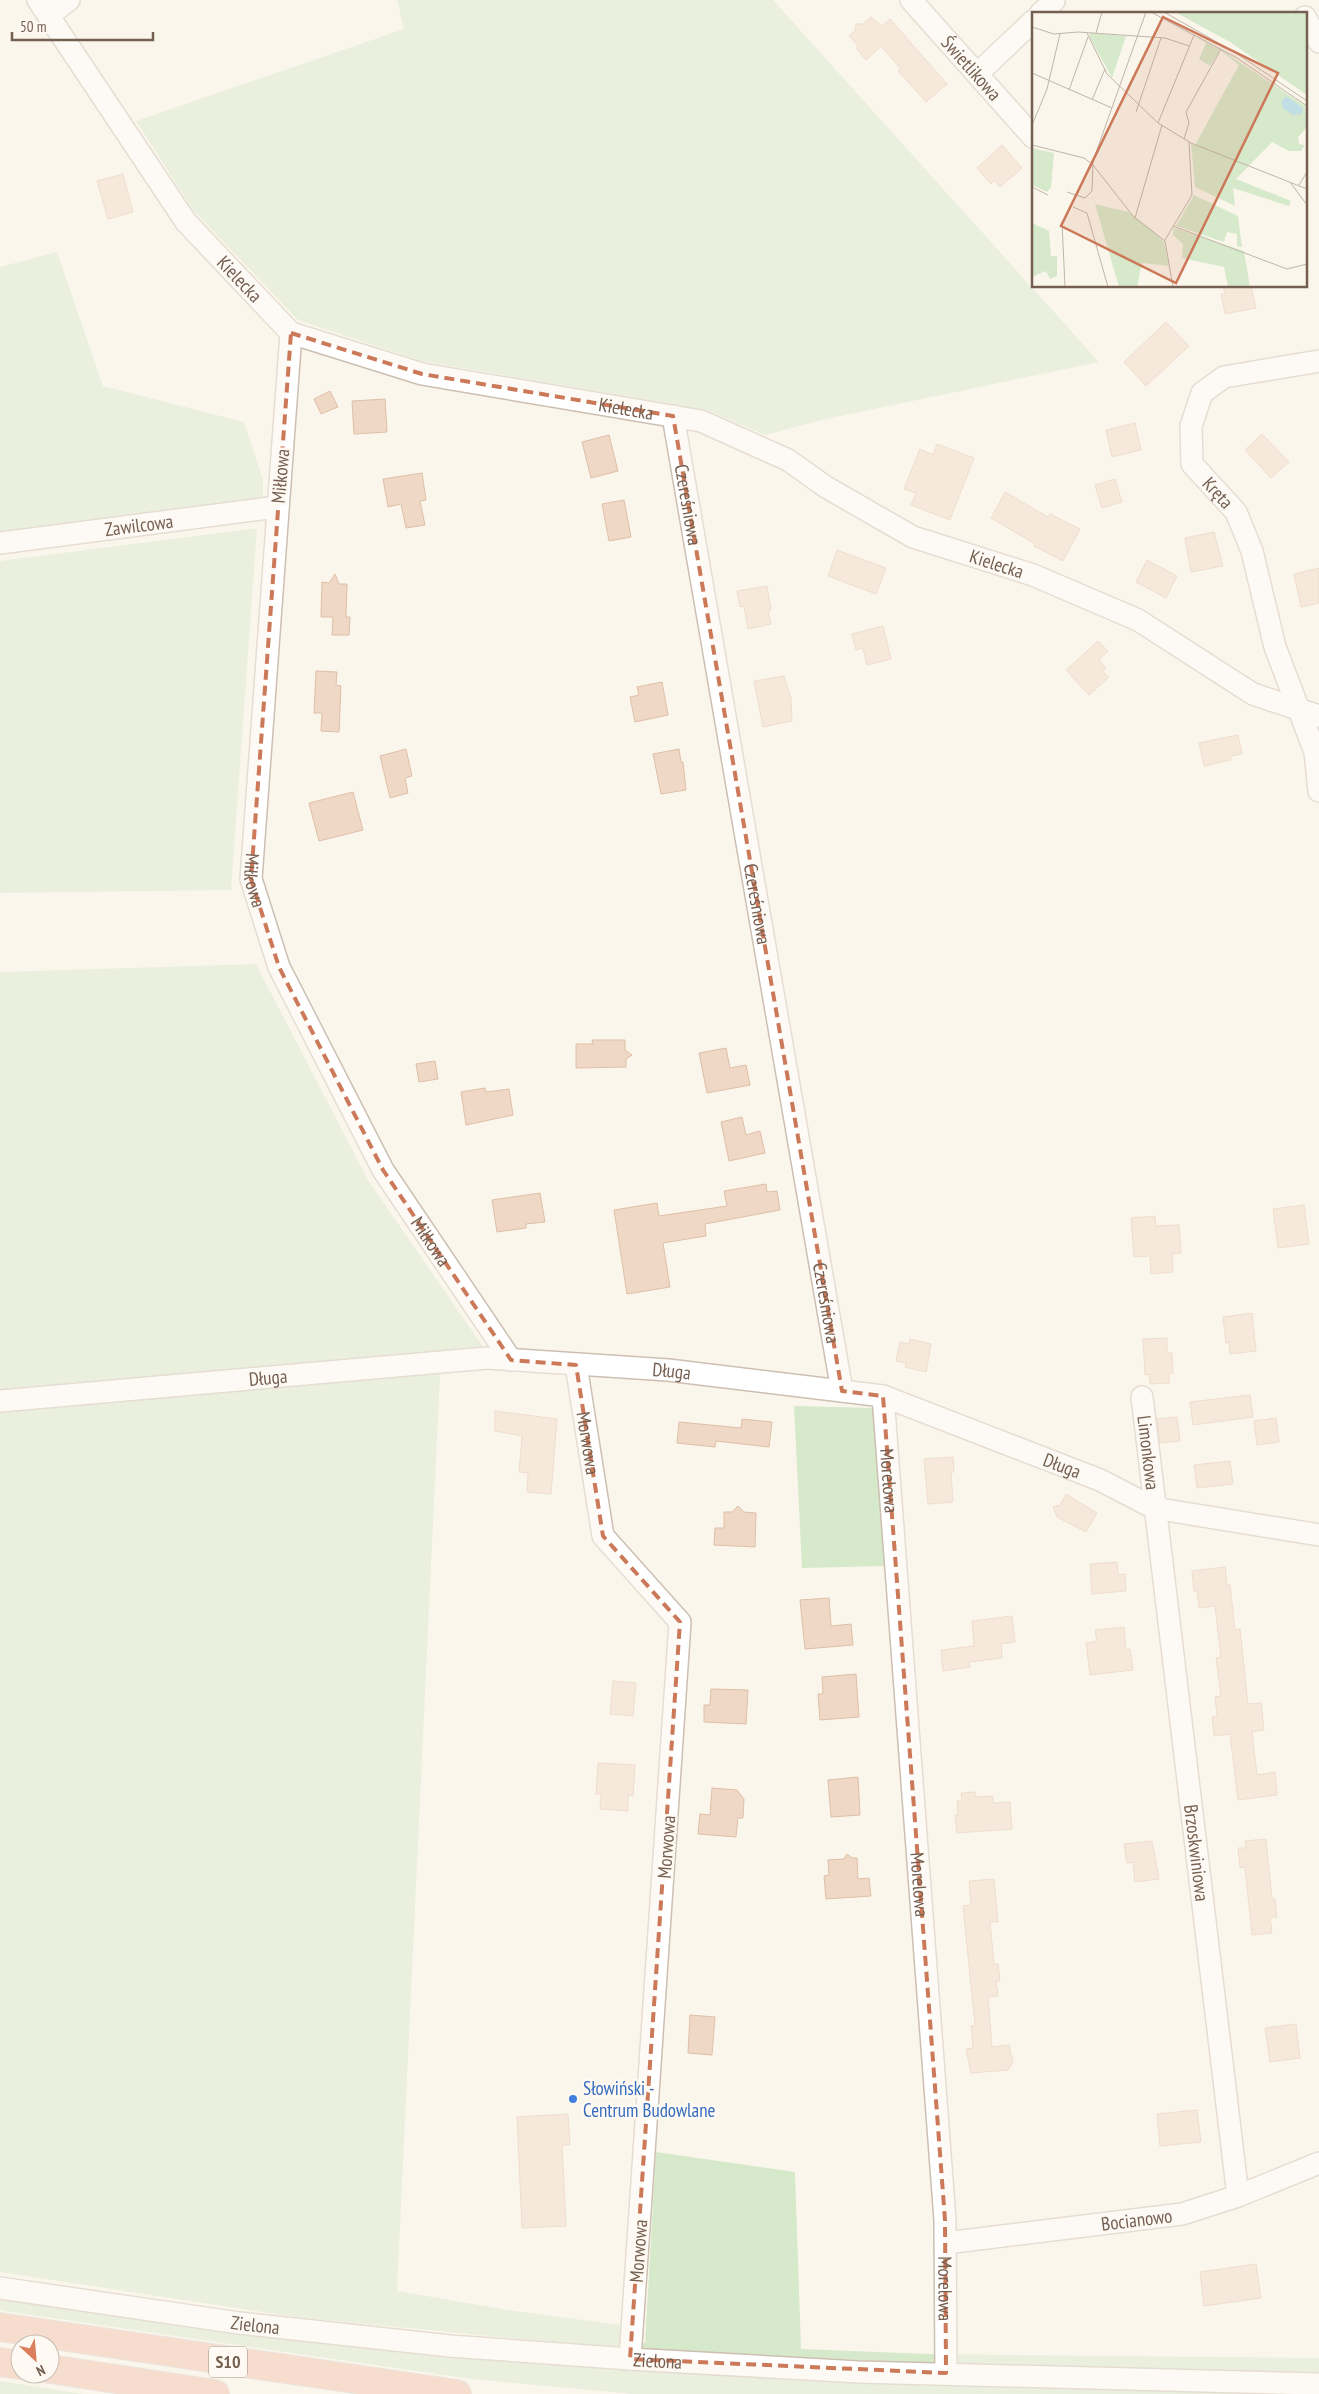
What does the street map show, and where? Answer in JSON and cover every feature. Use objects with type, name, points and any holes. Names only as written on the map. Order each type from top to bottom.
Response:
[{"type":"highway","name":"S10","points":[[0,2326],[457,2394]]},
{"type":"highway","name":"S10","points":[[60,2371],[215,2394]]},
{"type":"street","points":[[44,8],[69,0]]},
{"type":"street","name":"Świetlikowa","points":[[911,0],[1032,136]]},
{"type":"street","points":[[1296,0],[1302,12]]},
{"type":"street","name":"Kielecka","points":[[44,8],[186,222],[291,333],[422,374],[701,421],[788,460],[826,487],[913,537],[1033,575],[1138,620],[1254,694],[1309,714]]},
{"type":"street","points":[[1306,19],[1319,42]]},
{"type":"street","points":[[977,74],[1032,22]]},
{"type":"street","name":"Miłkowa","points":[[291,333],[250,879],[279,967],[384,1170],[510,1360]]},
{"type":"street","name":"Kręta","points":[[1319,360],[1224,377],[1202,393],[1192,426],[1192,464],[1236,512],[1252,551],[1275,647],[1309,714],[1318,760],[1319,791]]},
{"type":"street","name":"Czereśniowa","points":[[673,416],[842,1391]]},
{"type":"street","name":"Zawilcowa","points":[[0,543],[278,507]]},
{"type":"street","name":"Długa","points":[[0,1401],[487,1358],[668,1370],[883,1396],[1100,1480],[1154,1508],[1319,1536]]},
{"type":"street","name":"Morwowa","points":[[576,1365],[603,1536],[680,1622],[630,2359]]},
{"type":"street","name":"Morelowa","points":[[883,1396],[946,2243],[946,2373]]},
{"type":"street","name":"Limonkowa","points":[[1142,1397],[1154,1508]]},
{"type":"street","name":"Brzoskwiniowa","points":[[1154,1508],[1238,2196]]},
{"type":"street","name":"Bocianowo","points":[[946,2243],[1162,2217],[1204,2208],[1319,2164]]},
{"type":"street","name":"Zielona","points":[[0,2288],[239,2323],[450,2346],[630,2359],[859,2372],[1319,2384]]},
{"type":"highlighted area","points":[[291,333],[422,374],[673,416],[842,1391],[883,1396],[945,2220],[946,2373],[630,2359],[680,1622],[603,1536],[576,1365],[511,1360],[383,1170],[279,967],[251,879]]},
{"type":"green space","points":[[397,0],[773,0],[1099,362],[826,419],[765,435],[707,410],[421,361],[298,320],[193,210],[136,121],[404,29]]},
{"type":"green space","points":[[57,252],[103,386],[244,422],[263,480],[263,499],[0,533],[0,267]]},
{"type":"green space","points":[[257,528],[231,890],[0,893],[0,561]]},
{"type":"green space","points":[[256,964],[368,1180],[486,1351],[441,1354],[397,2291],[515,2311],[621,2325],[620,2342],[645,2343],[656,2152],[795,2172],[801,2349],[929,2354],[1319,2358],[1319,2373],[921,2363],[612,2348],[295,2317],[0,2272],[0,972]]},
{"type":"green space","points":[[794,1406],[874,1408],[885,1566],[802,1568]]},
{"type":"green space","points":[[0,2297],[245,2332],[1319,2394],[633,2394],[471,2379],[4,2311],[0,2310]]},
{"type":"green space","points":[[0,2381],[83,2394],[0,2394]]},
{"type":"building","points":[[871,17],[882,26],[890,19],[947,84],[926,102],[898,71],[901,69],[881,46],[866,60],[856,48],[858,46],[849,36],[855,31],[856,24],[863,24]]},
{"type":"building","points":[[1002,145],[1022,168],[1000,187],[994,180],[991,184],[977,168]]},
{"type":"building","points":[[123,174],[133,212],[108,219],[97,181]]},
{"type":"building","points":[[1224,288],[1251,288],[1256,308],[1225,314],[1221,294],[1225,294]]},
{"type":"building","points":[[1166,322],[1189,346],[1146,386],[1124,362]]},
{"type":"building","points":[[330,391],[338,407],[321,414],[314,399]]},
{"type":"building","points":[[385,399],[387,432],[354,434],[352,401]]},
{"type":"building","points":[[1135,423],[1141,450],[1112,457],[1106,430]]},
{"type":"building","points":[[1262,434],[1289,462],[1271,478],[1245,450]]},
{"type":"building","points":[[609,435],[618,471],[591,478],[582,442]]},
{"type":"building","points":[[937,444],[974,458],[950,520],[911,505],[916,493],[904,489],[920,449],[933,455]]},
{"type":"building","points":[[422,473],[426,500],[420,501],[425,525],[406,528],[401,504],[388,507],[383,479]]},
{"type":"building","points":[[1115,479],[1122,502],[1102,508],[1095,485]]},
{"type":"building","points":[[1005,492],[1048,517],[1050,514],[1080,529],[1063,561],[1034,546],[1035,544],[991,518]]},
{"type":"building","points":[[624,500],[631,537],[609,541],[602,504]]},
{"type":"building","points":[[1214,532],[1223,566],[1191,572],[1185,538]]},
{"type":"building","points":[[837,550],[886,568],[876,594],[828,576]]},
{"type":"building","points":[[1147,560],[1177,576],[1166,598],[1136,582]]},
{"type":"building","points":[[1319,568],[1319,603],[1301,607],[1294,574]]},
{"type":"building","points":[[335,574],[339,584],[347,584],[346,617],[350,617],[349,635],[332,635],[333,617],[321,617],[322,582],[329,583]]},
{"type":"building","points":[[767,586],[771,610],[768,611],[771,624],[748,629],[744,606],[740,607],[737,591]]},
{"type":"building","points":[[883,626],[891,659],[867,665],[863,648],[856,650],[852,634]]},
{"type":"building","points":[[1098,641],[1108,651],[1099,660],[1106,668],[1102,671],[1109,677],[1089,695],[1066,670]]},
{"type":"building","points":[[316,671],[337,672],[336,685],[341,686],[339,732],[321,731],[322,713],[314,713]]},
{"type":"building","points":[[784,676],[791,698],[792,721],[763,727],[754,681]]},
{"type":"building","points":[[662,682],[668,715],[635,722],[630,697],[639,695],[637,687]]},
{"type":"building","points":[[1238,735],[1242,754],[1230,756],[1231,760],[1204,766],[1199,743]]},
{"type":"building","points":[[406,749],[412,776],[405,778],[408,793],[390,798],[380,756]]},
{"type":"building","points":[[679,749],[681,762],[683,762],[686,790],[661,794],[653,754]]},
{"type":"building","points":[[353,792],[363,830],[319,841],[309,803]]},
{"type":"building","points":[[592,1040],[625,1040],[625,1050],[632,1055],[626,1059],[626,1067],[576,1068],[576,1044],[593,1044]]},
{"type":"building","points":[[726,1048],[730,1068],[746,1065],[750,1085],[707,1093],[699,1053]]},
{"type":"building","points":[[435,1061],[438,1079],[419,1082],[416,1064]]},
{"type":"building","points":[[485,1088],[486,1092],[509,1089],[513,1115],[466,1125],[461,1092]]},
{"type":"building","points":[[742,1117],[746,1135],[760,1131],[765,1153],[729,1161],[721,1122]]},
{"type":"building","points":[[766,1184],[767,1192],[777,1191],[780,1210],[705,1224],[706,1236],[663,1243],[670,1287],[627,1294],[614,1210],[657,1203],[659,1216],[727,1206],[724,1191]]},
{"type":"building","points":[[540,1193],[545,1222],[526,1224],[526,1228],[497,1232],[492,1200]]},
{"type":"building","points":[[1304,1205],[1309,1244],[1278,1248],[1273,1209]]},
{"type":"building","points":[[1155,1216],[1156,1226],[1179,1225],[1181,1253],[1172,1254],[1173,1272],[1151,1274],[1150,1256],[1134,1257],[1131,1218]]},
{"type":"building","points":[[1252,1313],[1256,1351],[1230,1354],[1229,1342],[1226,1343],[1223,1317]]},
{"type":"building","points":[[1167,1338],[1167,1353],[1172,1353],[1173,1373],[1169,1373],[1169,1383],[1150,1384],[1149,1374],[1145,1375],[1143,1339]]},
{"type":"building","points":[[910,1339],[931,1344],[926,1372],[905,1367],[906,1363],[896,1361],[900,1342],[909,1344]]},
{"type":"building","points":[[1250,1395],[1253,1417],[1193,1425],[1190,1402]]},
{"type":"building","points":[[495,1411],[557,1419],[551,1494],[527,1492],[528,1473],[519,1472],[522,1436],[495,1431]]},
{"type":"building","points":[[1177,1417],[1180,1441],[1160,1443],[1157,1419]]},
{"type":"building","points":[[1276,1418],[1279,1442],[1257,1445],[1254,1421]]},
{"type":"building","points":[[742,1419],[772,1422],[769,1447],[716,1441],[715,1447],[677,1443],[679,1422],[741,1428]]},
{"type":"building","points":[[953,1457],[954,1472],[951,1472],[953,1502],[928,1504],[924,1459]]},
{"type":"building","points":[[1230,1461],[1233,1484],[1197,1488],[1194,1465]]},
{"type":"building","points":[[1066,1494],[1097,1513],[1086,1532],[1057,1517],[1053,1507],[1060,1505]]},
{"type":"building","points":[[738,1506],[744,1512],[756,1513],[755,1547],[714,1545],[715,1528],[724,1528],[724,1512],[732,1512]]},
{"type":"building","points":[[1117,1562],[1118,1575],[1125,1574],[1126,1591],[1092,1594],[1090,1564]]},
{"type":"building","points":[[1225,1567],[1227,1585],[1230,1585],[1235,1630],[1240,1629],[1248,1704],[1261,1703],[1264,1730],[1252,1732],[1257,1775],[1275,1772],[1277,1795],[1238,1800],[1230,1734],[1214,1736],[1212,1717],[1217,1716],[1215,1697],[1221,1696],[1216,1658],[1221,1657],[1215,1606],[1199,1608],[1197,1591],[1194,1591],[1192,1571]]},
{"type":"building","points":[[829,1598],[831,1626],[851,1624],[853,1645],[805,1649],[800,1600]]},
{"type":"building","points":[[1012,1616],[1015,1642],[1001,1644],[1002,1658],[969,1662],[970,1667],[943,1671],[941,1650],[974,1646],[972,1621]]},
{"type":"building","points":[[1124,1627],[1126,1650],[1130,1649],[1133,1670],[1090,1675],[1086,1643],[1097,1641],[1095,1630]]},
{"type":"building","points":[[856,1674],[859,1717],[820,1720],[818,1694],[823,1694],[822,1677]]},
{"type":"building","points":[[613,1681],[636,1683],[633,1716],[610,1714]]},
{"type":"building","points":[[711,1689],[748,1690],[746,1724],[704,1722],[704,1705],[710,1705]]},
{"type":"building","points":[[598,1763],[635,1765],[633,1796],[628,1795],[628,1811],[600,1809],[601,1794],[596,1794]]},
{"type":"building","points":[[858,1777],[860,1815],[831,1817],[828,1780]]},
{"type":"building","points":[[712,1788],[737,1790],[744,1799],[743,1818],[738,1818],[736,1837],[698,1834],[700,1814],[710,1815]]},
{"type":"building","points":[[975,1792],[976,1797],[993,1796],[993,1803],[1010,1802],[1012,1829],[957,1833],[955,1815],[958,1815],[957,1801],[962,1801],[961,1793]]},
{"type":"building","points":[[1266,1839],[1272,1899],[1275,1899],[1277,1917],[1270,1917],[1272,1933],[1252,1935],[1245,1867],[1240,1868],[1238,1848],[1246,1848],[1245,1841]]},
{"type":"building","points":[[1152,1841],[1159,1879],[1135,1882],[1133,1862],[1127,1863],[1124,1844]]},
{"type":"building","points":[[847,1854],[852,1858],[857,1858],[858,1879],[869,1878],[871,1896],[826,1899],[824,1876],[829,1875],[828,1860],[844,1859]]},
{"type":"building","points":[[994,1879],[998,1922],[990,1922],[994,1964],[998,1964],[1000,1981],[996,1981],[998,1996],[988,1997],[992,2047],[1009,2045],[1013,2062],[1008,2070],[971,2073],[966,2049],[973,2048],[971,2026],[975,2025],[963,1906],[971,1905],[969,1881]]},
{"type":"building","points":[[690,2015],[715,2017],[712,2055],[688,2053]]},
{"type":"building","points":[[1296,2024],[1300,2058],[1270,2062],[1265,2028]]},
{"type":"building","points":[[1197,2110],[1201,2142],[1160,2146],[1157,2114]]},
{"type":"building","points":[[568,2114],[570,2145],[562,2145],[566,2226],[522,2228],[517,2117]]},
{"type":"building","points":[[1256,2264],[1261,2298],[1204,2306],[1200,2272]]},
{"type":"place","name":"Słowiński - Centrum Budowlane","points":[[573,2099]]}]
